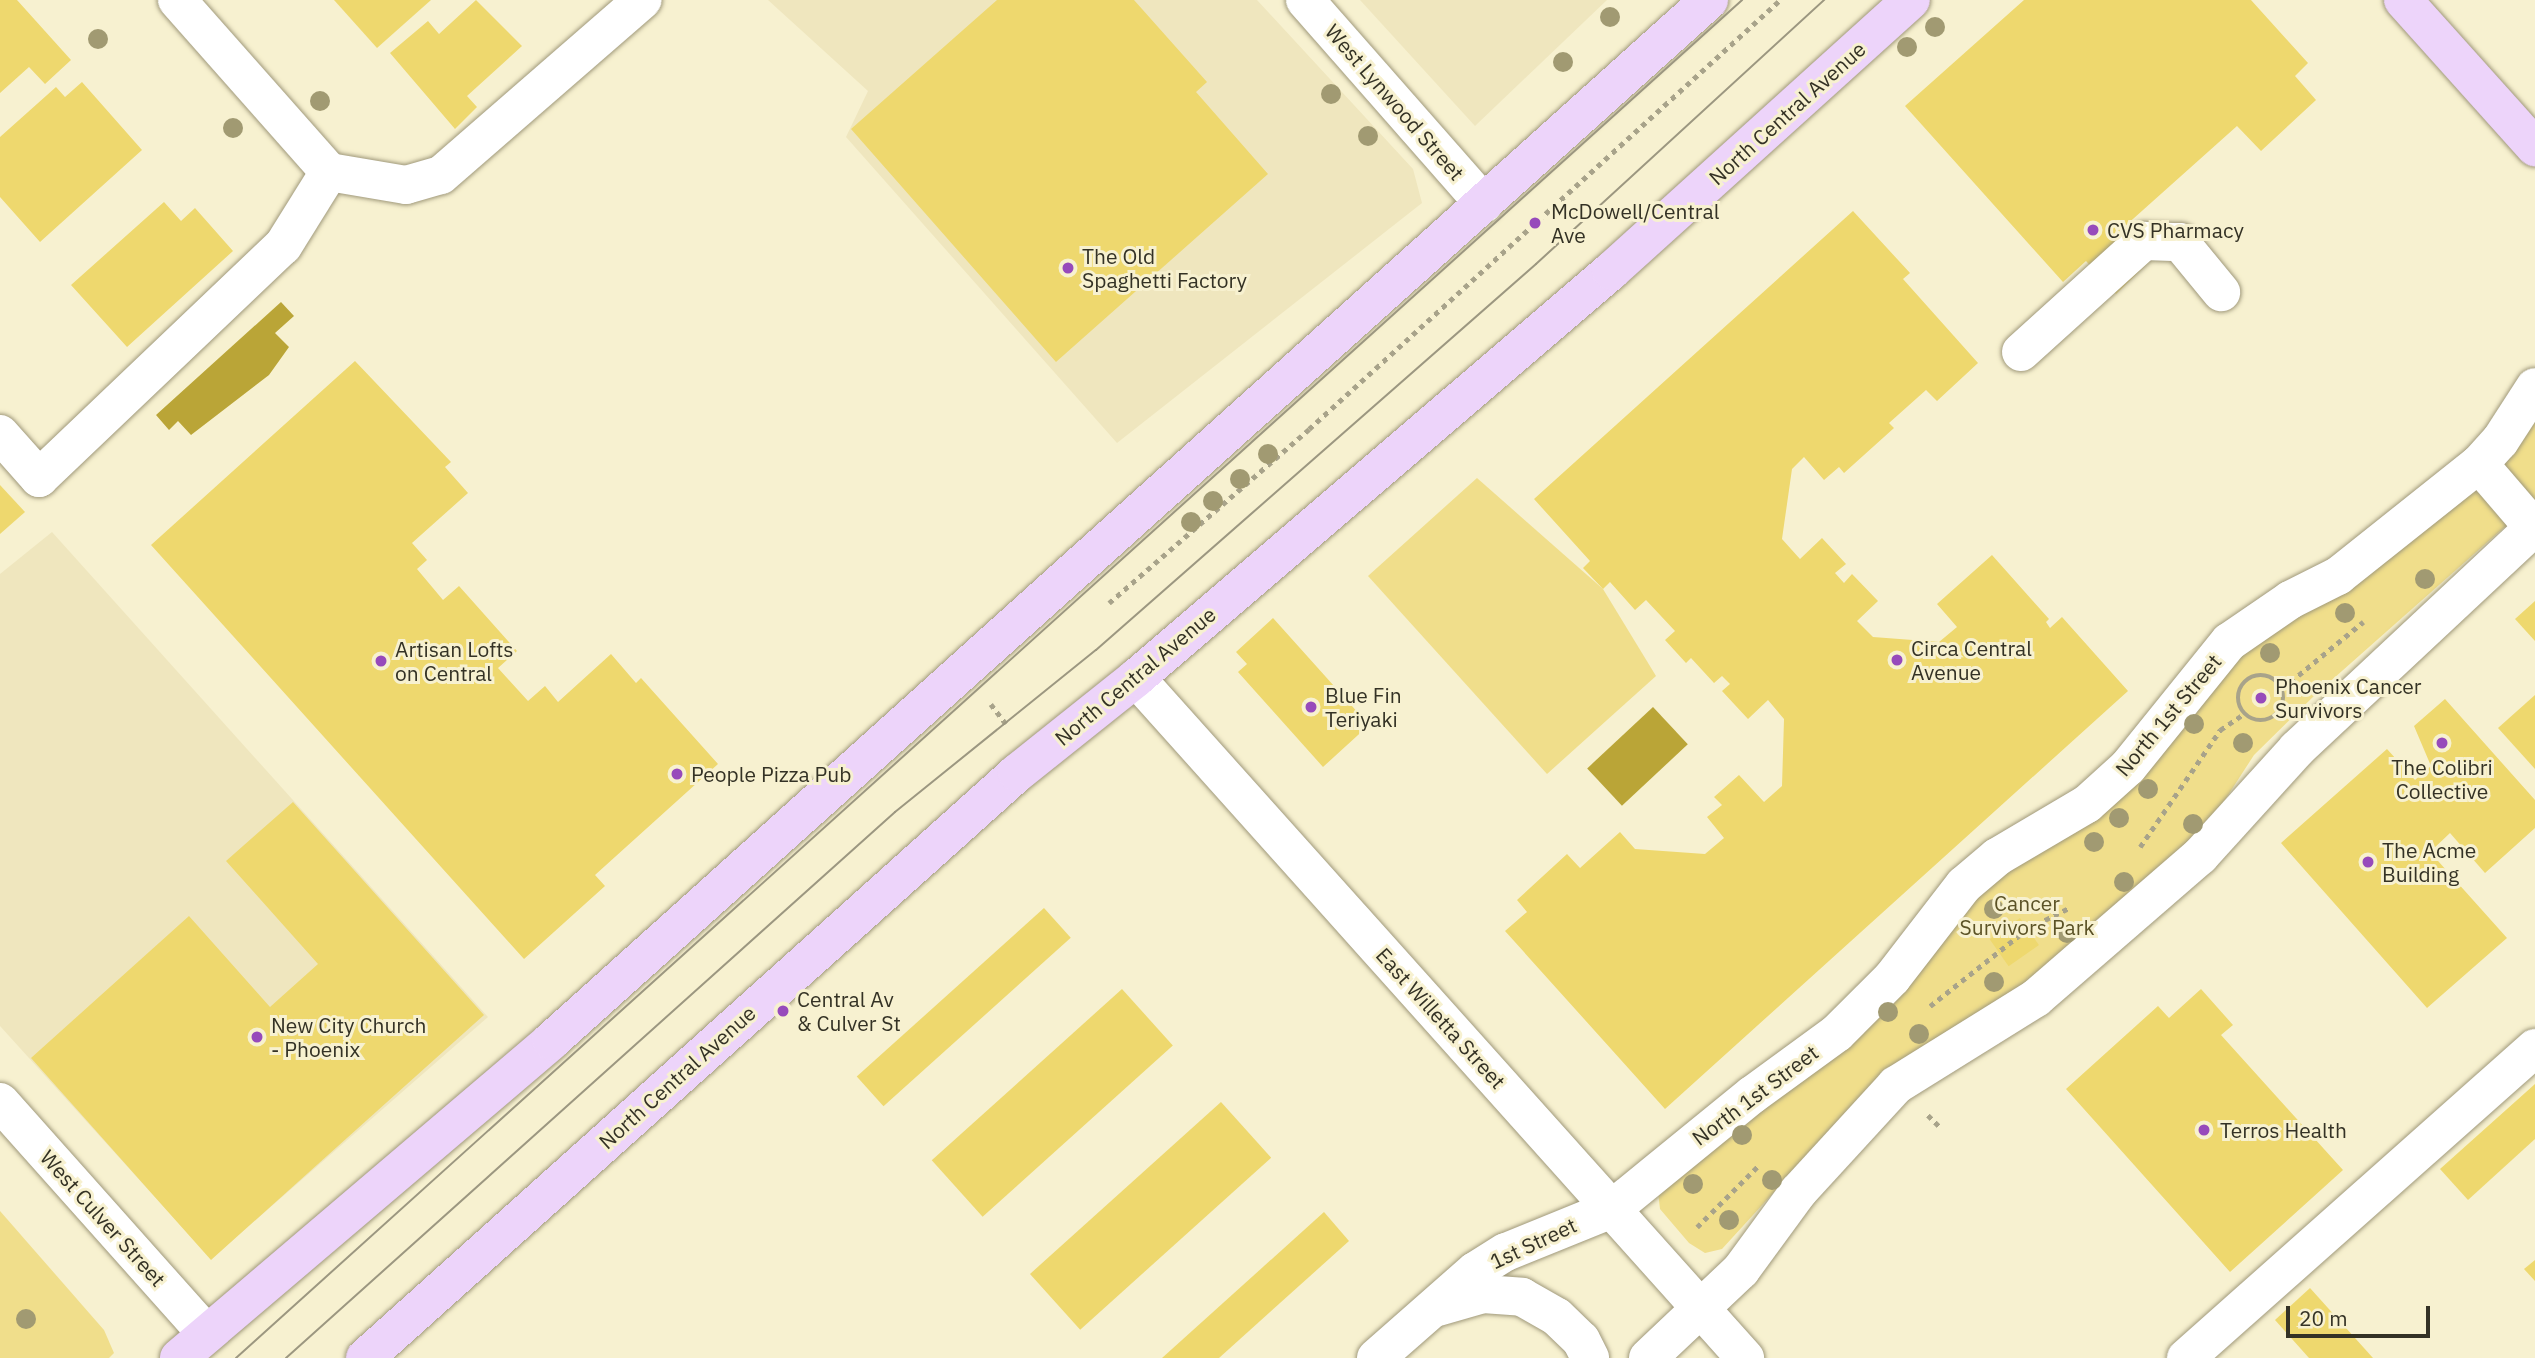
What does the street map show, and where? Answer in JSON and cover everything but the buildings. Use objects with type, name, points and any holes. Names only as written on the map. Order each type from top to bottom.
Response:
[{"type":"main road","points":[[192,1345],[551,1041],[1113,531],[1484,204],[1709,0]]},
{"type":"main road","name":"North Central Avenue","points":[[365,1358],[1017,773],[1136,678],[1611,271],[1911,0]]},
{"type":"main road","points":[[2403,0],[2535,147]]},
{"type":"street","points":[[177,0],[329,172],[406,185],[441,175],[642,0]]},
{"type":"street","name":"West Lynwood Street","points":[[1305,0],[1484,204]]},
{"type":"street","points":[[0,435],[39,478],[283,246],[329,172]]},
{"type":"street","points":[[2021,352],[2144,241],[2180,242],[2221,292]]},
{"type":"street","name":"North 1st Street","points":[[1612,1209],[1752,1094],[1837,1032],[1892,978],[1964,885],[1997,858],[2087,804],[2128,767],[2229,642],[2290,600],[2338,576],[2479,464],[2500,442],[2535,387]]},
{"type":"street","points":[[1648,1358],[1741,1270],[1798,1192],[1896,1085],[2036,998],[2200,856],[2297,749],[2534,526],[2479,464]]},
{"type":"street","name":"East Willetta Street","points":[[1136,678],[1745,1358]]},
{"type":"street","points":[[2186,1358],[2535,1048]]},
{"type":"street","name":"West Culver Street","points":[[0,1102],[192,1345]]},
{"type":"street","name":"1st Street","points":[[1376,1358],[1426,1311],[1506,1252],[1612,1209]]},
{"type":"street","name":"1st Street","points":[[1426,1311],[1483,1294],[1522,1297],[1557,1317],[1581,1340],[1590,1358]]},
{"type":"path","points":[[1100,611],[1309,429],[1780,0]]},
{"type":"path","points":[[2266,675],[2278,682],[2284,701],[2274,718],[2262,722],[2244,714],[2238,701],[2245,681],[2266,675]]},
{"type":"path","points":[[1000,696],[990,705],[1011,729]]},
{"type":"path","points":[[2136,851],[2220,730],[2244,714]]},
{"type":"path","points":[[1923,1012],[2028,929],[2083,900]]},
{"type":"path","points":[[1697,1227],[1769,1158]]},
{"type":"shaded area","points":[[768,0],[1257,0],[1413,169],[1422,203],[1117,443],[846,137],[868,91]]},
{"type":"shaded area","points":[[1360,0],[1607,0],[1475,126]]},
{"type":"shaded area","points":[[281,302],[294,316],[275,333],[289,347],[269,375],[191,435],[178,421],[169,430],[156,415]]},
{"type":"shaded area","points":[[52,532],[488,1017],[211,1259],[0,1026],[0,574]]},
{"type":"shaded area","points":[[1653,707],[1688,744],[1622,806],[1587,768]]},
{"type":"green space","name":"Cancer Survivors Park","points":[[2535,404],[2535,500],[2316,694],[2254,755],[2210,823],[2025,990],[1826,1135],[1722,1249],[1705,1253],[1689,1243],[1660,1209],[1658,1192],[2226,665]]},
{"type":"green space","points":[[1477,478],[1603,589],[1656,676],[1547,774],[1368,576]]},
{"type":"green space","points":[[0,1211],[104,1330],[114,1353],[109,1358],[0,1358]]},
{"type":"tram line","points":[[236,1358],[1742,0]]},
{"type":"tram line","points":[[286,1358],[895,812],[1096,650],[1536,264],[1824,0]]},
{"type":"place","name":"McDowell/Central Ave","points":[[1535,223]]},
{"type":"place","name":"CVS Pharmacy","points":[[2093,230]]},
{"type":"place","name":"The Old Spaghetti Factory","points":[[1068,268]]},
{"type":"place","name":"Circa Central Avenue","points":[[1897,660]]},
{"type":"place","name":"Artisan Lofts on Central","points":[[381,661]]},
{"type":"place","name":"Phoenix Cancer Survivors","points":[[2261,698]]},
{"type":"place","name":"Blue Fin Teriyaki","points":[[1311,707]]},
{"type":"place","name":"The Colibri Collective","points":[[2442,743]]},
{"type":"place","name":"People Pizza Pub","points":[[677,774]]},
{"type":"place","name":"The Acme Building","points":[[2368,862]]},
{"type":"place","name":"Central Av & Culver St","points":[[783,1011]]},
{"type":"place","name":"New City Church - Phoenix","points":[[257,1037]]},
{"type":"place","name":"Terros Health","points":[[2204,1130]]}]
